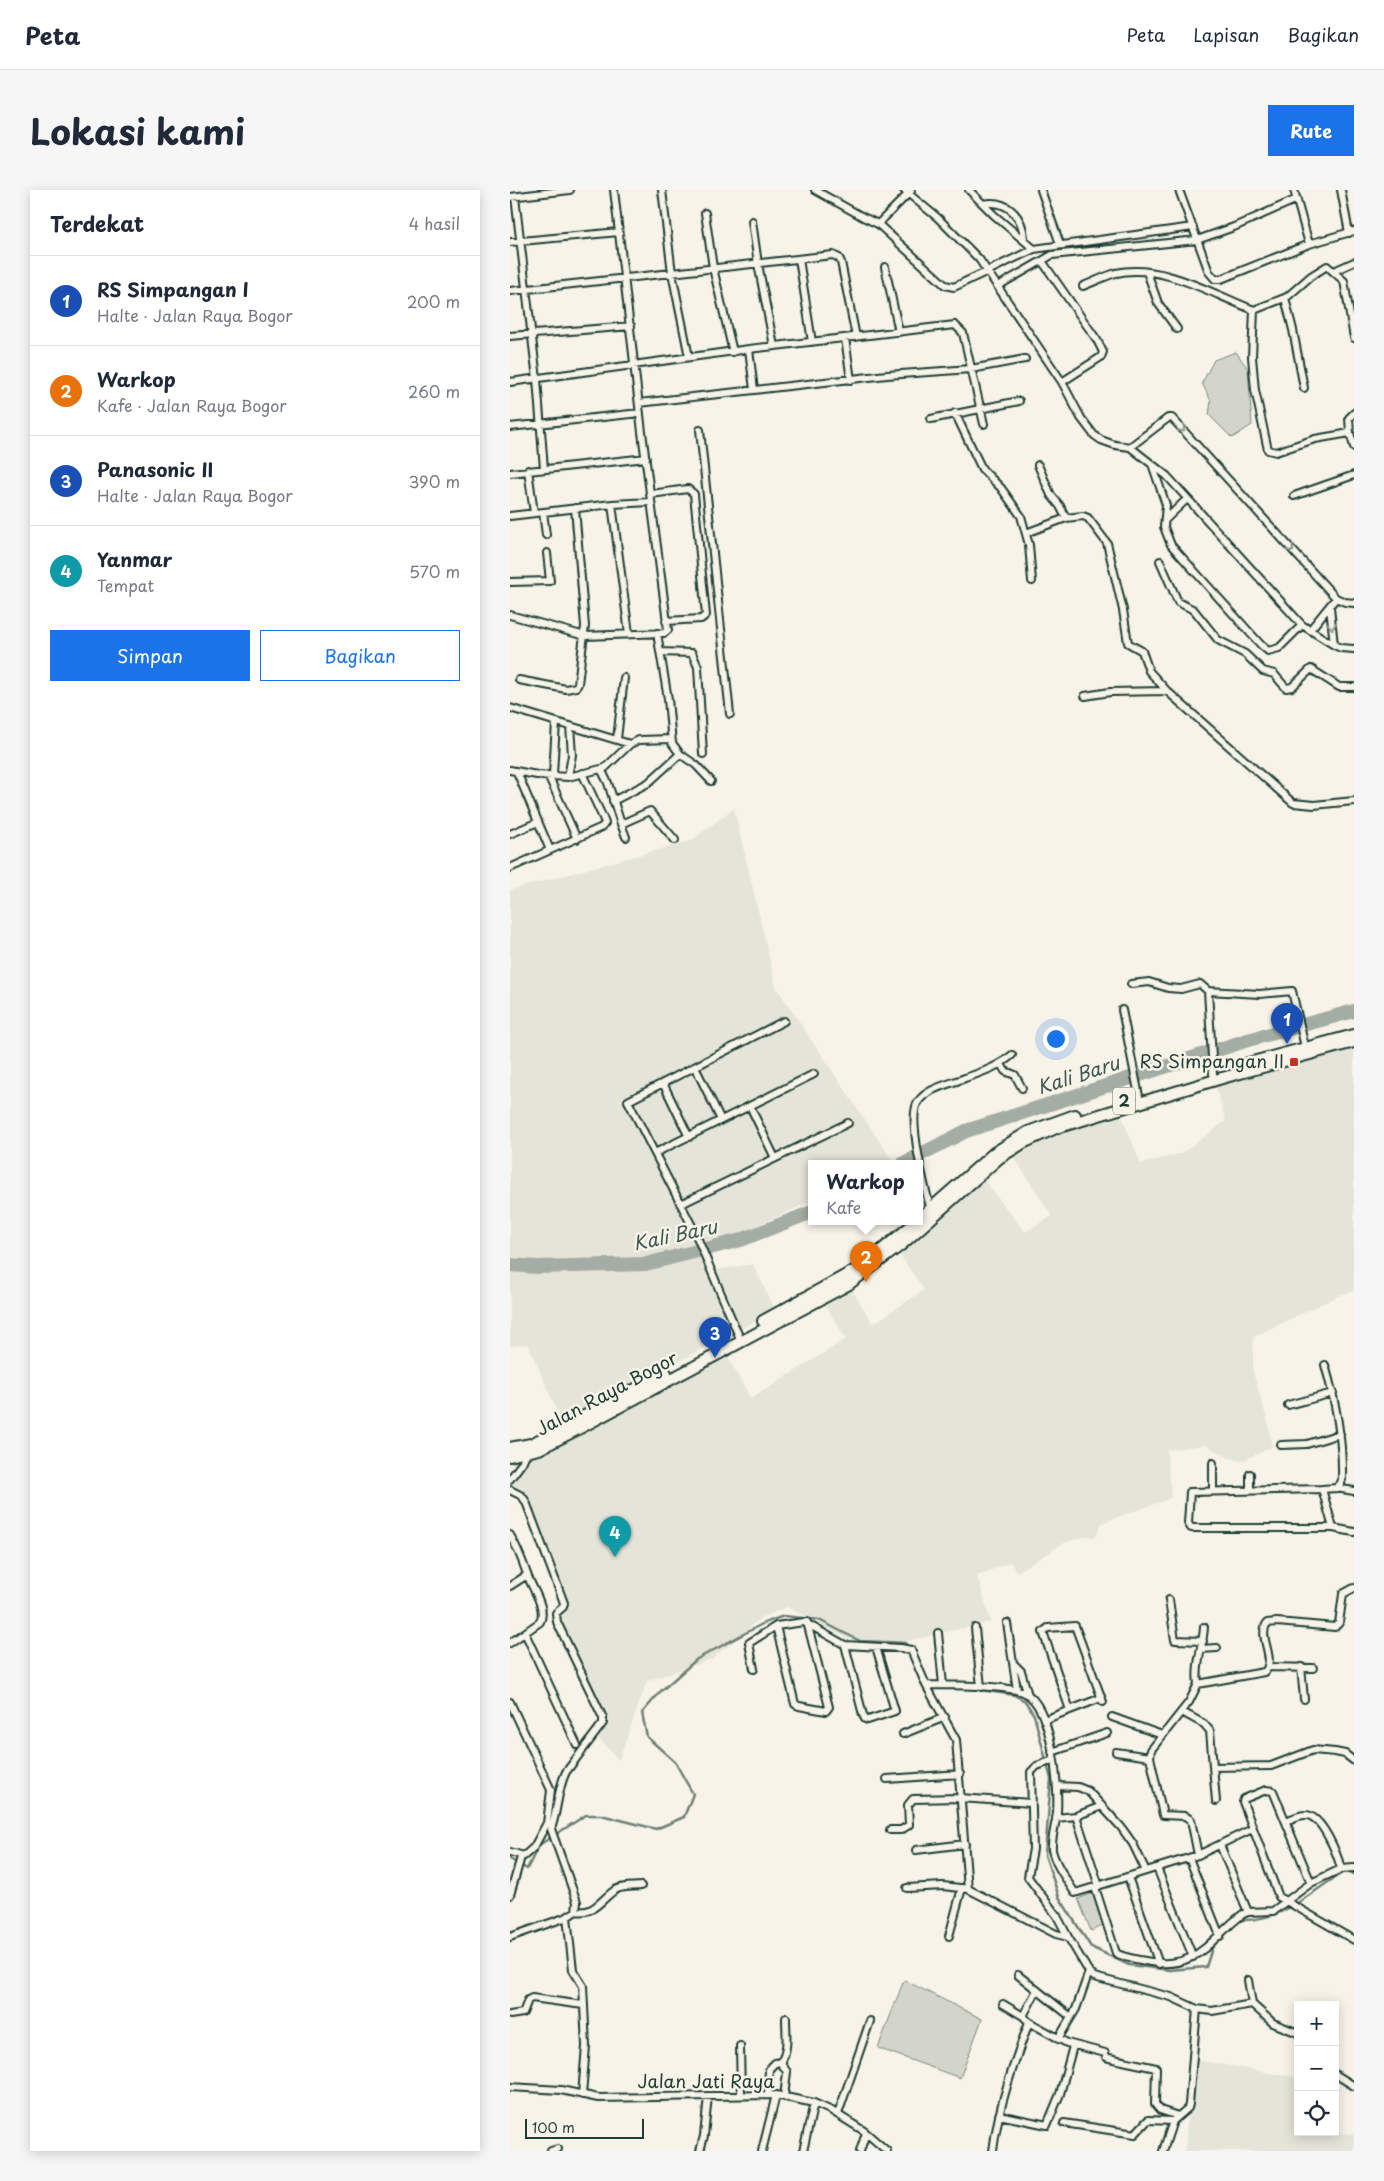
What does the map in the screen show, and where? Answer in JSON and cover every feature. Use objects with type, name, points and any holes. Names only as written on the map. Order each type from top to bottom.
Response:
[{"type":"highway","name":"Jalan Raya Bogor","points":[[923,1221],[981,1163],[1028,1132],[1044,1125],[1139,1096],[1212,1069],[1304,1042],[1354,1035]]},
{"type":"highway","name":"Jalan Raya Bogor","points":[[923,1217],[999,1158],[1044,1133],[1230,1076],[1354,1042]]},
{"type":"highway","name":"Jalan Raya Bogor","points":[[832,1288],[871,1260],[912,1225]]},
{"type":"highway","name":"Jalan Raya Bogor","points":[[510,1456],[526,1454],[578,1429],[740,1338],[875,1266],[918,1225]]},
{"type":"highway","name":"Jalan Raya Bogor","points":[[510,1448],[531,1444],[740,1338]]},
{"type":"street","points":[[544,469],[532,333],[520,241],[512,197],[570,190]]},
{"type":"street","points":[[510,615],[585,636],[657,633],[668,630],[614,190]]},
{"type":"street","points":[[662,190],[672,273],[688,357]]},
{"type":"street","points":[[815,190],[878,224],[945,285],[954,287],[1034,249],[1060,244],[1193,228]]},
{"type":"street","points":[[969,190],[1034,249]]},
{"type":"street","points":[[1041,190],[1060,244]]},
{"type":"street","points":[[1179,190],[1209,272],[1215,279],[1221,279],[1309,244],[1351,232],[1341,190]]},
{"type":"street","points":[[1294,190],[1309,244]]},
{"type":"street","points":[[878,224],[908,191],[974,253],[988,271],[1062,382],[1081,418],[1094,436],[1108,443],[1130,447],[1152,463],[1167,476],[1302,625],[1334,645],[1341,648],[1354,649]]},
{"type":"street","points":[[998,286],[1059,253],[1197,240],[1234,227],[1297,199]]},
{"type":"street","points":[[983,204],[994,202],[1003,204],[1011,210],[1024,233],[1024,240]]},
{"type":"street","points":[[705,213],[713,268],[733,352]]},
{"type":"street","points":[[752,221],[758,264],[774,346]]},
{"type":"street","points":[[510,242],[619,232]]},
{"type":"street","points":[[510,291],[833,255],[839,258],[856,337]]},
{"type":"street","points":[[799,259],[812,342]]},
{"type":"street","points":[[1042,261],[1097,340],[1103,352],[1101,357],[1062,382]]},
{"type":"street","points":[[1334,271],[1354,262]]},
{"type":"street","points":[[1083,286],[1116,274],[1147,272],[1181,280],[1254,310],[1285,298],[1311,276],[1327,266],[1344,281],[1351,304],[1354,338]]},
{"type":"street","points":[[885,267],[899,332]]},
{"type":"street","points":[[1147,272],[1158,303],[1177,329]]},
{"type":"street","points":[[1285,298],[1304,388]]},
{"type":"street","points":[[1254,310],[1252,357],[1262,427],[1268,450],[1276,452],[1315,439],[1350,433]]},
{"type":"street","points":[[510,336],[631,326]]},
{"type":"street","points":[[510,382],[749,349],[955,326],[959,327],[963,333],[984,424]]},
{"type":"street","points":[[845,338],[851,380]]},
{"type":"street","points":[[749,349],[754,390]]},
{"type":"street","points":[[639,402],[887,375],[971,369],[1025,359]]},
{"type":"street","points":[[931,419],[1019,401]]},
{"type":"street","points":[[510,427],[640,413]]},
{"type":"street","points":[[956,413],[982,469],[1015,504],[1026,533],[1032,581]]},
{"type":"street","points":[[1354,413],[1349,418],[1350,433],[1354,447]]},
{"type":"street","points":[[1130,447],[1168,418],[1172,418],[1336,598],[1354,603]]},
{"type":"street","points":[[700,430],[730,714]]},
{"type":"street","points":[[510,472],[646,458]]},
{"type":"street","points":[[1152,463],[1166,505],[1165,532],[1176,552],[1268,651],[1279,648],[1302,625]]},
{"type":"street","points":[[1038,465],[1050,495],[1057,502],[1066,518]]},
{"type":"street","points":[[528,470],[534,513]]},
{"type":"street","points":[[1294,496],[1354,475]]},
{"type":"street","points":[[650,494],[688,489],[694,494],[706,615],[701,619],[666,621]]},
{"type":"street","points":[[1166,519],[1187,499]]},
{"type":"street","points":[[510,516],[612,504],[651,502]]},
{"type":"street","points":[[612,504],[629,634]]},
{"type":"street","points":[[519,680],[566,689],[576,687],[585,636],[575,508]]},
{"type":"street","points":[[543,512],[546,536]]},
{"type":"street","points":[[1026,533],[1066,518],[1086,517],[1103,536],[1109,550],[1123,610],[1126,638],[1131,646],[1142,651],[1149,671],[1167,691],[1293,803],[1314,805],[1354,801]]},
{"type":"street","points":[[510,582],[550,581],[547,553]]},
{"type":"street","points":[[1160,562],[1178,602],[1194,610],[1218,640],[1246,654],[1264,671],[1274,674],[1286,688],[1292,687],[1311,669],[1339,687],[1354,687]]},
{"type":"street","points":[[1310,630],[1336,598]]},
{"type":"street","points":[[1330,607],[1334,645]]},
{"type":"street","points":[[657,633],[671,722],[671,739],[680,754],[696,765],[711,781]]},
{"type":"street","points":[[660,652],[686,652],[692,653],[695,657],[698,666],[703,754]]},
{"type":"street","points":[[617,739],[624,678]]},
{"type":"street","points":[[1086,696],[1110,692],[1167,691]]},
{"type":"street","points":[[510,708],[630,744]]},
{"type":"street","points":[[556,722],[550,775],[577,840]]},
{"type":"street","points":[[568,776],[572,755],[570,726]]},
{"type":"street","points":[[513,771],[568,776],[601,769],[612,763],[630,744],[645,739],[671,739]]},
{"type":"street","points":[[613,800],[648,783],[680,754]]},
{"type":"street","points":[[601,769],[608,783],[620,824],[626,837]]},
{"type":"street","points":[[513,771],[550,850]]},
{"type":"street","points":[[510,868],[577,840],[602,827],[605,823],[582,773]]},
{"type":"street","points":[[620,824],[650,811],[675,840]]},
{"type":"street","points":[[510,834],[538,822]]},
{"type":"street","points":[[1131,984],[1150,982],[1168,988],[1181,989],[1200,984],[1208,991],[1260,994],[1292,991],[1304,1042]]},
{"type":"street","points":[[1208,991],[1212,1069]]},
{"type":"street","points":[[1122,1010],[1139,1096]]},
{"type":"street","points":[[740,1338],[694,1230],[628,1101],[784,1021]]},
{"type":"street","points":[[920,1160],[914,1133],[913,1115],[917,1102],[931,1091],[1002,1064],[1012,1054]]},
{"type":"street","points":[[1002,1064],[1005,1071],[1016,1074],[1022,1088]]},
{"type":"street","points":[[695,1066],[721,1120]]},
{"type":"street","points":[[655,1154],[814,1074]]},
{"type":"street","points":[[663,1083],[689,1136]]},
{"type":"street","points":[[750,1106],[775,1158]]},
{"type":"street","points":[[681,1204],[848,1123]]},
{"type":"street","points":[[923,1175],[932,1212]]},
{"type":"street","points":[[1325,1365],[1333,1393],[1340,1434],[1342,1478],[1341,1483],[1336,1488]]},
{"type":"street","points":[[1288,1404],[1333,1393]]},
{"type":"street","points":[[1281,1445],[1307,1444],[1340,1434]]},
{"type":"street","points":[[510,1479],[526,1454]]},
{"type":"street","points":[[1213,1463],[1214,1490]]},
{"type":"street","points":[[1250,1474],[1250,1490]]},
{"type":"street","points":[[1354,1491],[1336,1488],[1190,1492],[1188,1523],[1190,1528],[1332,1528],[1354,1532]]},
{"type":"street","points":[[1322,1489],[1332,1528]]},
{"type":"street","points":[[510,1490],[522,1496],[526,1502],[564,1603],[563,1607],[556,1613],[557,1622],[603,1718],[603,1723],[566,1772],[559,1790],[558,1804],[550,1829],[576,1902],[576,1911]]},
{"type":"street","points":[[510,1535],[522,1557],[527,1575],[541,1607],[542,1617],[540,1622],[510,1643]]},
{"type":"street","points":[[510,1586],[527,1575]]},
{"type":"street","points":[[1198,1684],[1264,1672],[1269,1666],[1264,1630],[1266,1625],[1278,1622],[1335,1627],[1340,1623],[1343,1594],[1354,1588]]},
{"type":"street","points":[[1169,1600],[1175,1640],[1203,1641]]},
{"type":"street","points":[[754,1669],[749,1643],[776,1626],[794,1622],[807,1622],[845,1646],[907,1648],[915,1655],[920,1674],[945,1716],[956,1740],[965,1844],[965,1889],[949,1936]]},
{"type":"street","points":[[776,1626],[795,1704],[826,1711],[829,1707],[807,1622]]},
{"type":"street","points":[[1007,1623],[1017,1690]]},
{"type":"street","points":[[1044,1720],[1102,1700],[1075,1626],[1045,1629],[1044,1635],[1070,1710]]},
{"type":"street","points":[[1198,1855],[1191,1820],[1185,1816],[1163,1814],[1150,1757],[1151,1750],[1182,1712],[1198,1684],[1196,1668],[1203,1641],[1204,1627]]},
{"type":"street","points":[[975,1628],[982,1687]]},
{"type":"street","points":[[525,1633],[577,1744]]},
{"type":"street","points":[[938,1633],[943,1685]]},
{"type":"street","points":[[845,1646],[863,1714],[865,1719],[868,1720],[895,1711],[876,1647]]},
{"type":"street","points":[[1201,1650],[1217,1648]]},
{"type":"street","points":[[1013,1662],[1021,1671],[1028,1695]]},
{"type":"street","points":[[1269,1666],[1312,1668]]},
{"type":"street","points":[[1301,1667],[1304,1699]]},
{"type":"street","points":[[926,1685],[1017,1690],[1028,1695],[1036,1704],[1044,1720],[1058,1786],[1052,1848],[1062,1874],[1075,1893],[1198,1855],[1252,1829]]},
{"type":"street","points":[[510,1702],[551,1790],[543,1831],[530,1853],[521,1860],[514,1875],[510,1895]]},
{"type":"street","points":[[1182,1712],[1204,1724],[1210,1731],[1216,1801]]},
{"type":"street","points":[[902,1734],[945,1716]]},
{"type":"street","points":[[1112,1717],[1162,1735]]},
{"type":"street","points":[[510,1724],[518,1720]]},
{"type":"street","points":[[1052,1752],[1107,1733]]},
{"type":"street","points":[[1213,1767],[1271,1766],[1313,1750],[1345,1754],[1354,1761]]},
{"type":"street","points":[[1116,1752],[1150,1757]]},
{"type":"street","points":[[1051,1760],[1031,1772],[1032,1857],[1028,1877],[1057,1916],[1089,1972],[1094,1977],[1171,1997],[1197,2009],[1212,2010],[1252,2004]]},
{"type":"street","points":[[887,1779],[960,1774]]},
{"type":"street","points":[[1058,1786],[1078,1787],[1088,1791],[1129,1838],[1146,1871]]},
{"type":"street","points":[[551,1790],[559,1790]]},
{"type":"street","points":[[1311,1883],[1274,1792],[1266,1790],[1243,1801],[1279,1897],[1289,1901],[1354,1940]]},
{"type":"street","points":[[890,1830],[901,1830],[910,1825],[908,1805],[913,1800],[960,1798],[1030,1803]]},
{"type":"street","points":[[1056,1818],[1076,1816],[1102,1806]]},
{"type":"street","points":[[1286,1821],[1304,1815],[1312,1817],[1330,1838],[1341,1869]]},
{"type":"street","points":[[1076,1816],[1116,1953],[1159,1964],[1177,1962],[1193,1957],[1203,1952],[1235,1921],[1248,1912],[1273,1911],[1311,1883],[1341,1869],[1354,1868]]},
{"type":"street","points":[[916,1850],[965,1844]]},
{"type":"street","points":[[1220,1845],[1248,1912]]},
{"type":"street","points":[[510,1852],[521,1860]]},
{"type":"street","points":[[1189,1858],[1220,1936]]},
{"type":"street","points":[[1157,1868],[1193,1957]]},
{"type":"street","points":[[1128,1877],[1159,1964]]},
{"type":"street","points":[[510,1937],[567,1917],[576,1911],[592,1908],[618,1888],[642,1886]]},
{"type":"street","points":[[907,1888],[943,1886],[965,1889],[1056,1934],[1068,1937]]},
{"type":"street","points":[[567,1917],[573,1970],[583,1986],[586,2046],[582,2095]]},
{"type":"street","points":[[1058,2039],[1071,2017],[1089,1972]]},
{"type":"street","points":[[1018,1975],[1071,2017]]},
{"type":"street","points":[[1248,1980],[1252,2004],[1272,2023],[1294,2031]]},
{"type":"street","points":[[1023,2016],[1036,1990]]},
{"type":"street","points":[[510,2015],[523,2014],[528,2000],[532,1998],[583,2005]]},
{"type":"street","points":[[1003,2004],[1023,2016],[1029,2022],[1073,2046],[1105,2053],[1110,2058],[1156,2068],[1154,2104],[1160,2110],[1176,2118]]},
{"type":"street","points":[[1163,2151],[1176,2118],[1188,2108],[1197,2009]]},
{"type":"street","points":[[784,2097],[788,2072],[781,2065],[787,2045],[786,2018]]},
{"type":"street","points":[[838,2114],[870,2021]]},
{"type":"street","points":[[993,2151],[999,2115],[1012,2067],[1029,2022]]},
{"type":"street","points":[[740,2046],[742,2094]]},
{"type":"street","points":[[999,2115],[1047,2125],[1060,2094],[1073,2046]]},
{"type":"street","points":[[768,2095],[769,2069],[775,2062],[782,2062]]},
{"type":"street","points":[[1339,2077],[1354,2086]]},
{"type":"street","name":"Jalan Jati Raya","points":[[510,2088],[561,2090],[598,2098],[742,2094],[776,2095],[814,2103],[838,2114],[866,2133],[887,2151]]},
{"type":"street","points":[[762,2151],[776,2095]]},
{"type":"street","points":[[700,2151],[704,2136],[708,2096]]},
{"type":"street","points":[[803,2151],[814,2103]]},
{"type":"street","points":[[1064,2123],[1135,2134],[1148,2120],[1176,2118]]},
{"type":"street","points":[[860,2151],[866,2133]]},
{"type":"shaded area","points":[[1236,352],[1248,369],[1252,425],[1232,438],[1209,415],[1211,401],[1202,383],[1214,360]]},
{"type":"shaded area","points":[[734,808],[776,987],[892,1160],[808,1160],[808,1203],[706,1249],[715,1270],[753,1264],[775,1311],[562,1422],[528,1344],[510,1346],[510,890],[691,841]]},
{"type":"shaded area","points":[[1354,1048],[1354,1291],[1342,1294],[1253,1337],[1253,1372],[1268,1423],[1272,1447],[1242,1461],[1229,1458],[1206,1445],[1167,1450],[1171,1498],[1102,1523],[1096,1537],[1088,1536],[1066,1542],[1017,1572],[1010,1562],[977,1576],[991,1622],[888,1645],[848,1639],[787,1607],[762,1617],[712,1659],[647,1681],[619,1760],[596,1736],[601,1715],[551,1614],[564,1607],[528,1502],[510,1483],[510,1476],[527,1455],[570,1439],[726,1354],[751,1399],[846,1339],[823,1301],[848,1283],[873,1324],[924,1290],[896,1249],[979,1174],[1025,1232],[1052,1216],[1012,1154],[1047,1136],[1122,1117],[1141,1164],[1182,1153],[1226,1121],[1215,1085]]},
{"type":"shaded area","points":[[1093,1893],[1105,1925],[1091,1931],[1078,1899]]},
{"type":"shaded area","points":[[904,1980],[982,2019],[960,2078],[878,2048]]},
{"type":"shaded area","points":[[1192,2059],[1294,2077],[1294,2136],[1339,2136],[1339,2132],[1354,2135],[1354,2151],[1185,2151]]},
{"type":"waterway","name":"Kali Baru","points":[[910,1160],[966,1131],[1248,1040],[1354,1011]]},
{"type":"waterway","name":"Kali Baru","points":[[510,1265],[537,1267],[646,1264],[741,1240],[808,1214]]},
{"type":"waterway","points":[[510,1859],[527,1869],[539,1845],[586,1815],[601,1815],[656,1829],[684,1817],[693,1794],[675,1762],[647,1737],[642,1713],[661,1691],[697,1659],[764,1623],[784,1616],[819,1620],[860,1641],[906,1643]]},
{"type":"waterway","points":[[974,1689],[1014,1695],[1025,1701],[1034,1715],[1051,1779],[1045,1855],[1059,1897],[1091,1947],[1129,1965],[1170,1970],[1206,1967],[1213,1945]]},
{"type":"waterway","points":[[1239,1920],[1255,1919],[1282,1911],[1344,1872],[1354,1874]]},
{"type":"place","name":"RS Simpangan I","points":[[1287,1044]]},
{"type":"place","name":"RS Simpangan II","points":[[1294,1062]]},
{"type":"place","name":"Warkop","points":[[866,1282]]},
{"type":"place","name":"Panasonic II","points":[[715,1358]]},
{"type":"place","name":"Yanmar","points":[[615,1557]]}]
